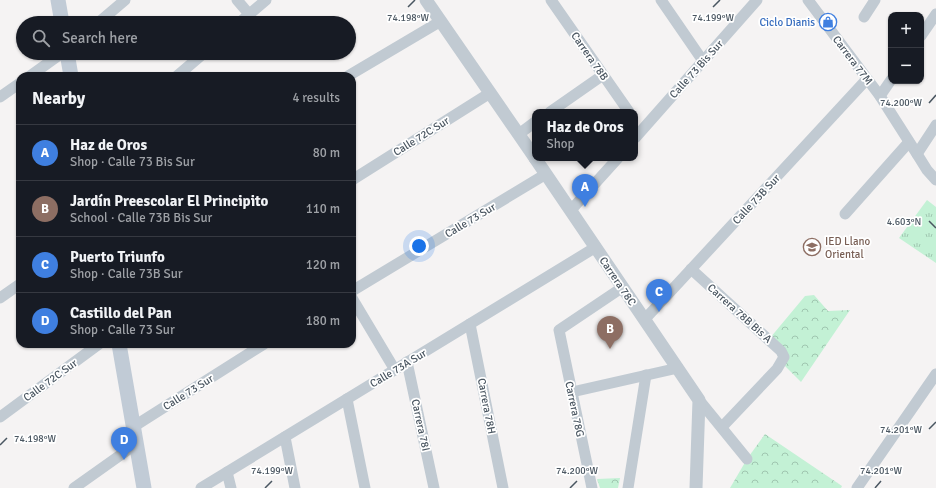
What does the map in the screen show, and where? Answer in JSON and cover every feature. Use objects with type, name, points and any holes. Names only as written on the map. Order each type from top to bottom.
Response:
[{"type":"main road","points":[[58,0],[61,16]]},
{"type":"main road","points":[[68,60],[70,72]]},
{"type":"main road","points":[[120,348],[144,488]]},
{"type":"street","points":[[106,16],[125,0]]},
{"type":"street","points":[[237,0],[249,14],[266,0]]},
{"type":"street","name":"Carrera 78C","points":[[426,0],[532,154]]},
{"type":"street","name":"Carrera 78B","points":[[551,0],[627,109]]},
{"type":"street","points":[[661,0],[703,61]]},
{"type":"street","name":"Calle 73 Bis Sur","points":[[638,134],[756,0]]},
{"type":"street","name":"Carrera 77M","points":[[808,0],[880,96],[927,170],[936,180]]},
{"type":"street","points":[[864,17],[875,0]]},
{"type":"street","points":[[924,32],[936,14]]},
{"type":"street","points":[[355,72],[440,21]]},
{"type":"street","points":[[36,72],[52,60]]},
{"type":"street","points":[[182,72],[196,60]]},
{"type":"street","points":[[554,109],[603,75]]},
{"type":"street","name":"Calle 73B Sur","points":[[645,319],[867,79]]},
{"type":"street","points":[[880,96],[888,84]]},
{"type":"street","points":[[0,97],[16,86]]},
{"type":"street","name":"Calle 72C Sur","points":[[356,177],[490,93]]},
{"type":"street","points":[[519,134],[532,124]]},
{"type":"street","points":[[917,154],[936,125]]},
{"type":"street","points":[[845,214],[909,142]]},
{"type":"street","name":"Carrera 78C","points":[[537,161],[699,400],[748,458]]},
{"type":"street","points":[[571,210],[615,161]]},
{"type":"street","name":"Calle 73 Sur","points":[[356,288],[546,174]]},
{"type":"street","name":"Calle 73A Sur","points":[[201,488],[596,247]]},
{"type":"street","name":"Carrera 78B Bis A","points":[[691,270],[782,351],[784,357],[777,369],[722,427]]},
{"type":"street","points":[[0,298],[16,287]]},
{"type":"street","name":"Carrera 78G","points":[[592,488],[559,330],[623,287]]},
{"type":"street","points":[[356,305],[395,370]]},
{"type":"street","name":"Carrera 78H","points":[[470,324],[504,488]]},
{"type":"street","name":"Calle 72C Sur","points":[[0,417],[94,348]]},
{"type":"street","name":"Calle 73 Sur","points":[[133,427],[258,348]]},
{"type":"street","name":"Carrera 78I","points":[[407,362],[434,488]]},
{"type":"street","points":[[572,392],[678,368]]},
{"type":"street","points":[[858,488],[936,374]]},
{"type":"street","points":[[628,488],[646,375]]},
{"type":"street","points":[[347,399],[365,488]]},
{"type":"street","points":[[696,488],[699,400]]},
{"type":"street","points":[[285,437],[295,488]]},
{"type":"street","points":[[74,488],[136,444]]},
{"type":"street","points":[[228,472],[231,488]]},
{"type":"green space","points":[[927,200],[936,207],[936,263],[899,238]]},
{"type":"green space","points":[[814,295],[828,311],[850,310],[801,382],[782,363],[770,338],[805,296]]},
{"type":"green space","points":[[765,434],[842,486],[841,488],[730,488],[747,459]]},
{"type":"green space","points":[[620,478],[618,488],[600,488],[597,479]]},
{"type":"place","name":"Ciclo Dianis","points":[[828,22]]},
{"type":"place","name":"Haz de Oros","points":[[585,207]]},
{"type":"place","name":"IED Llano Oriental","points":[[812,247]]},
{"type":"place","name":"Puerto Triunfo","points":[[659,312]]},
{"type":"place","name":"Jardín Preescolar El Principito","points":[[610,349]]},
{"type":"place","name":"Castillo del Pan","points":[[124,460]]}]
